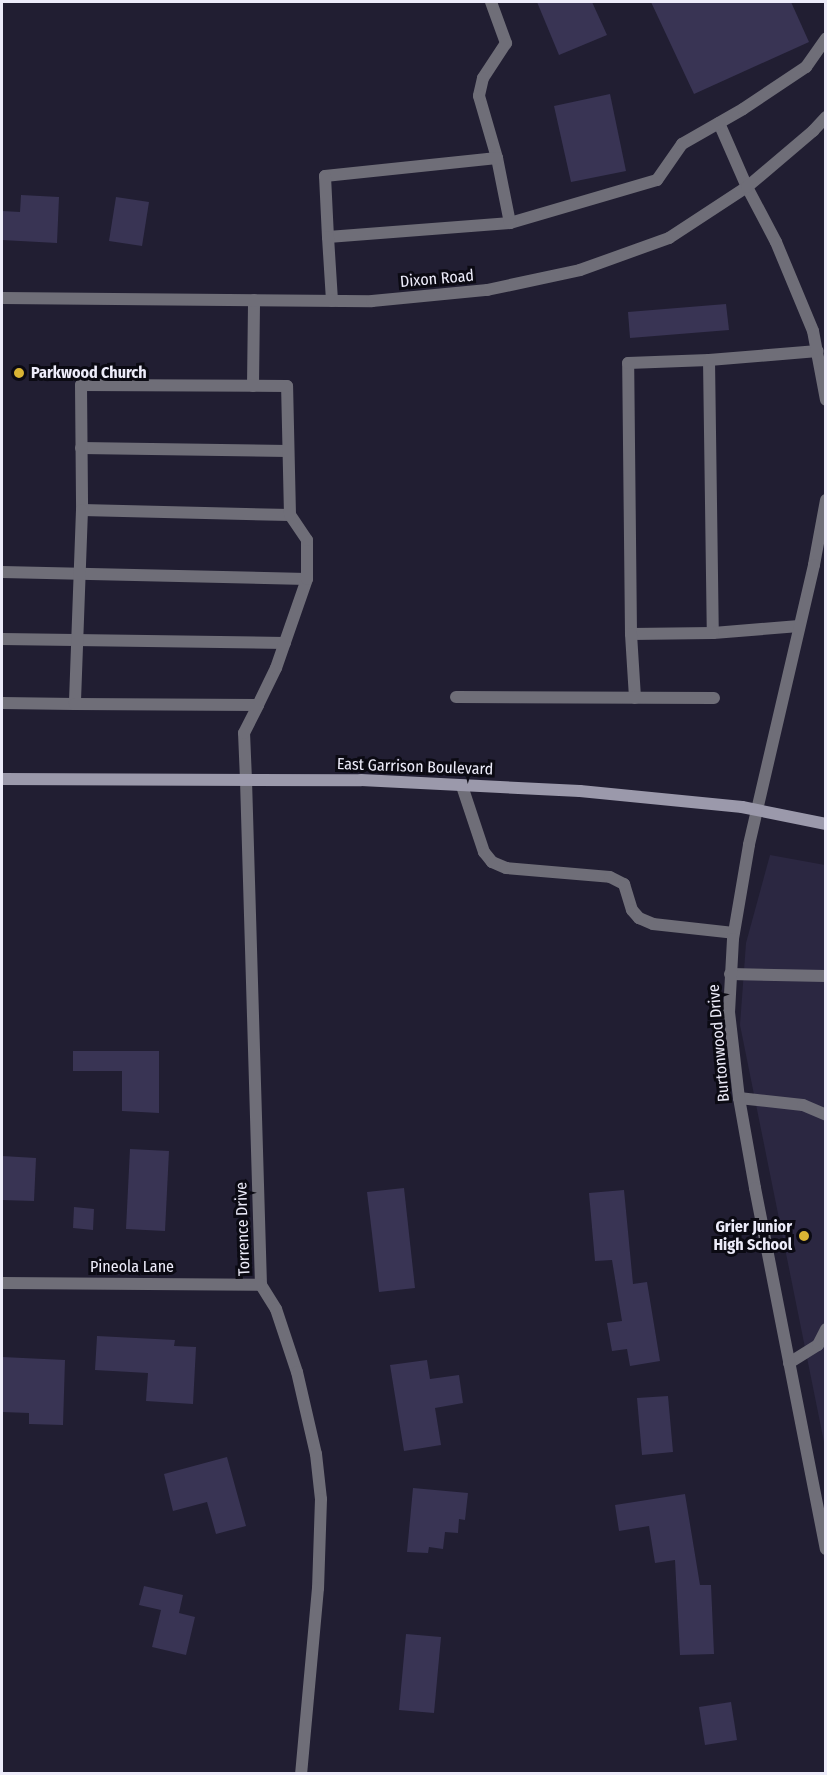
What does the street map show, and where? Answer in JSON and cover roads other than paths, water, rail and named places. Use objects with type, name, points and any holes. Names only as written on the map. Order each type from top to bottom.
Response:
[{"type":"main road","name":"East Garrison Boulevard","points":[[2,779],[361,780],[580,791],[759,811],[825,824]]},
{"type":"street","points":[[491,2],[506,43],[483,78],[479,96],[497,158],[510,223]]},
{"type":"street","points":[[328,237],[510,223],[657,180],[682,144],[806,67],[825,38]]},
{"type":"street","name":"Dixon Road","points":[[2,297],[372,302],[487,290],[579,270],[669,238],[747,187],[813,131],[825,117]]},
{"type":"street","points":[[719,123],[747,187],[776,242],[813,332],[825,400]]},
{"type":"street","points":[[332,301],[326,176],[497,158]]},
{"type":"street","points":[[253,386],[254,300]]},
{"type":"street","points":[[636,698],[631,634],[628,363],[709,360],[818,351]]},
{"type":"street","points":[[709,360],[713,633]]},
{"type":"street","points":[[75,704],[82,510],[81,385],[287,386],[290,515],[82,510]]},
{"type":"street","points":[[81,448],[288,451]]},
{"type":"street","name":"Burtonwood Drive","points":[[825,500],[820,566],[799,626],[759,811],[749,845],[734,933],[729,1012],[739,1098],[825,1549]]},
{"type":"street","name":"Torrence Drive","points":[[290,515],[307,540],[307,579],[285,643],[244,733],[261,1285],[276,1309],[297,1372],[316,1454],[321,1498],[318,1588],[301,1773]]},
{"type":"street","points":[[2,572],[307,579]]},
{"type":"street","points":[[631,634],[713,633],[799,626]]},
{"type":"street","points":[[2,639],[285,643]]},
{"type":"street","points":[[456,697],[714,698]]},
{"type":"street","points":[[2,703],[258,705]]},
{"type":"street","points":[[462,786],[484,852],[492,861],[506,868],[610,877],[624,884],[632,910],[639,918],[653,924],[734,933]]},
{"type":"street","points":[[730,974],[825,976]]},
{"type":"street","points":[[739,1098],[803,1105],[825,1115]]},
{"type":"street","name":"Pineola Lane","points":[[2,1283],[261,1285]]},
{"type":"street","points":[[789,1362],[818,1345],[825,1329]]},
{"type":"place","name":"Parkwood Church","points":[[19,373]]},
{"type":"place","name":"Grier Junior High School","points":[[804,1236]]}]
